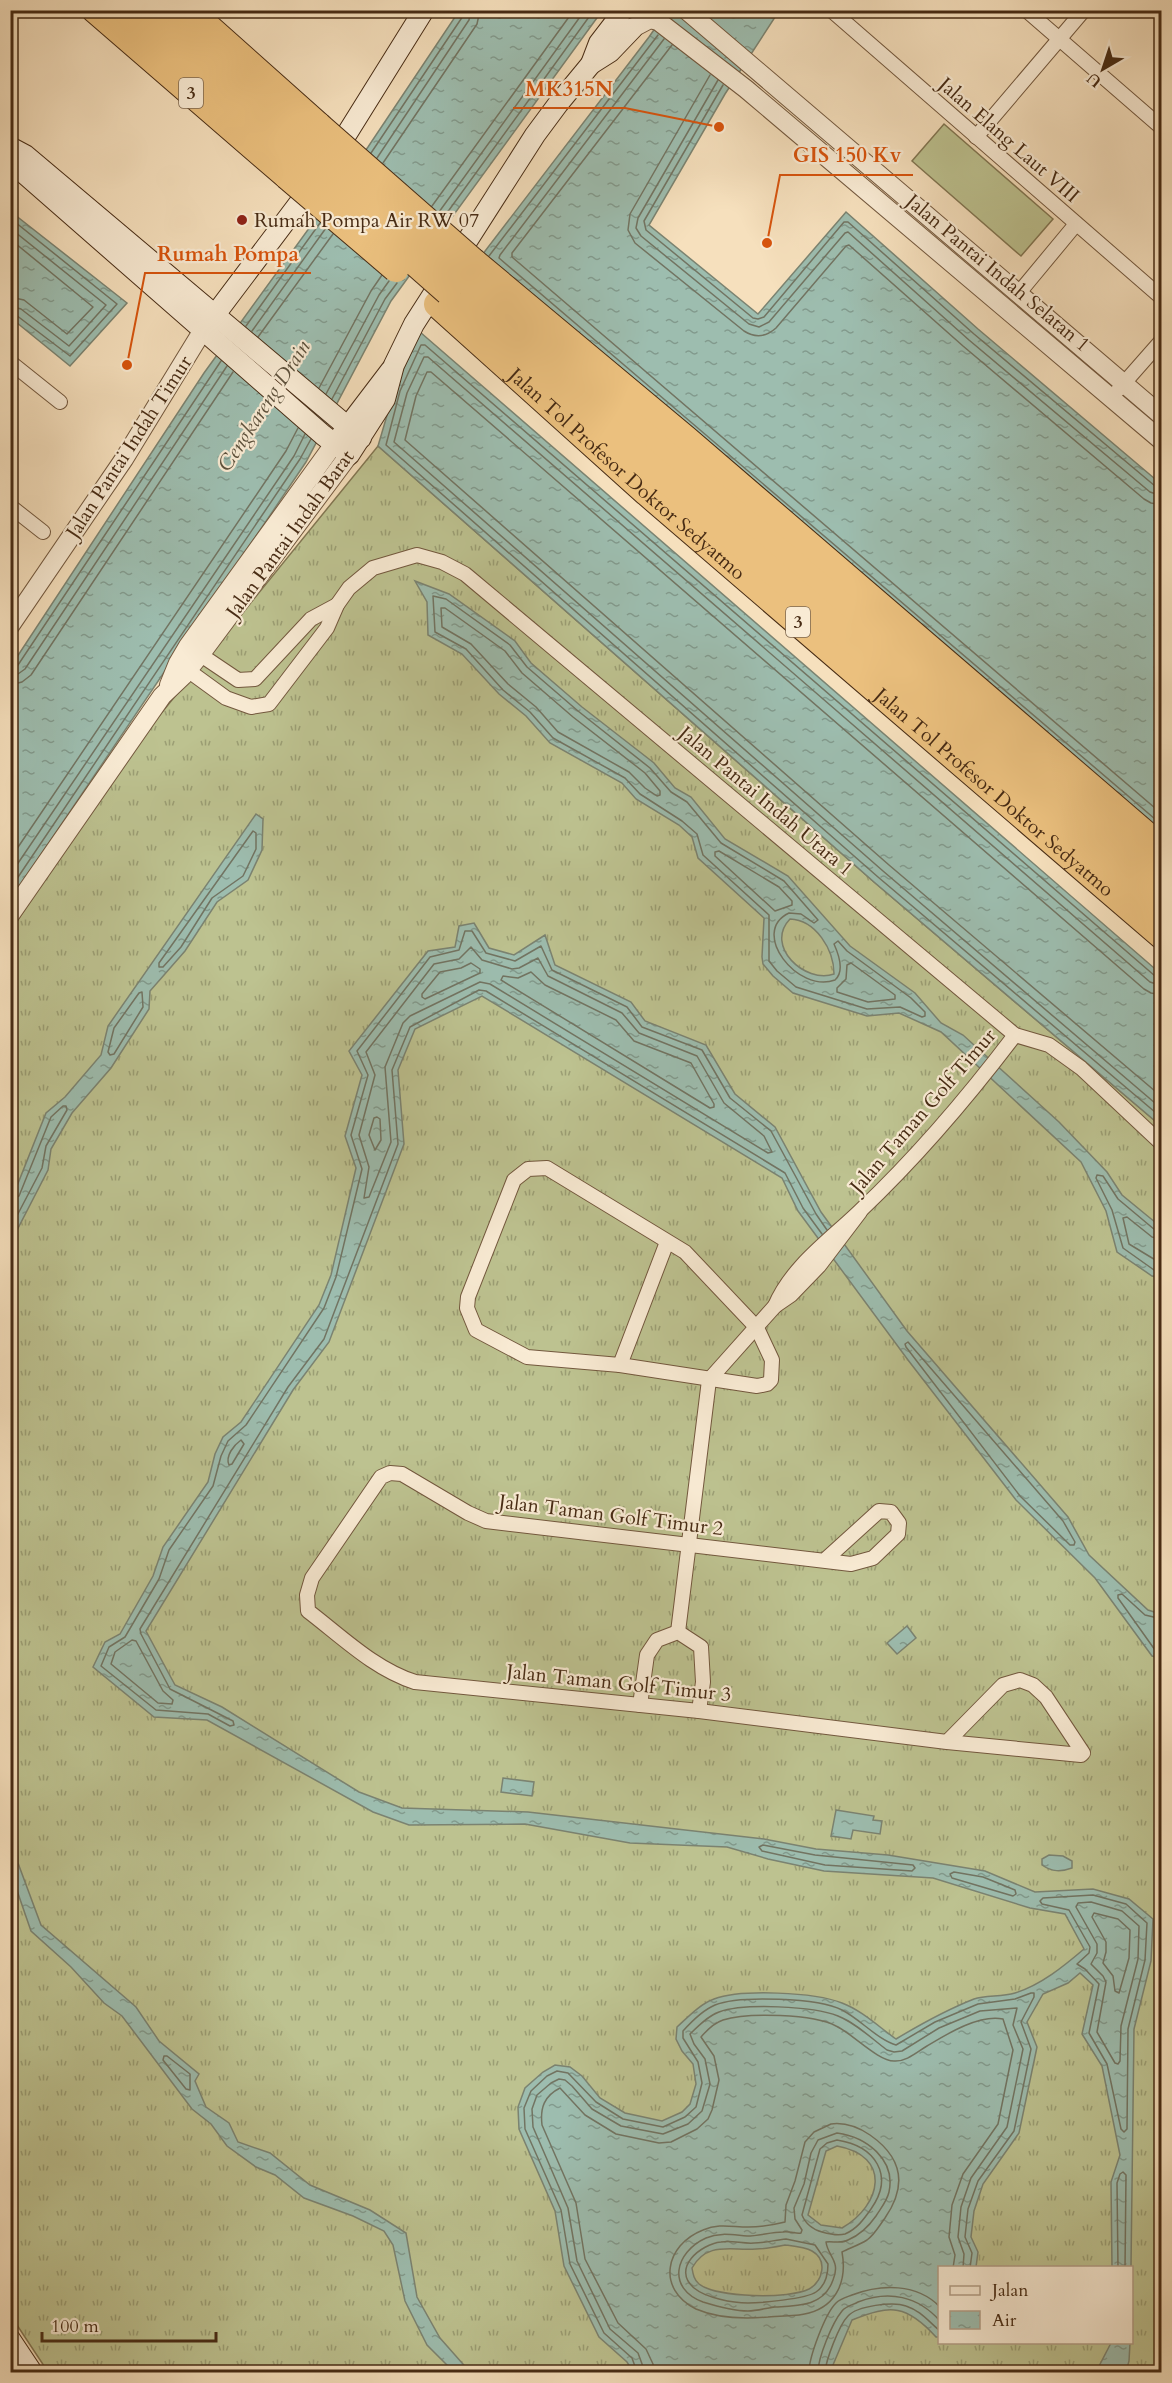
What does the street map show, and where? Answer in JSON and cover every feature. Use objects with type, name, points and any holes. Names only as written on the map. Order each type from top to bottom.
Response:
[{"type":"highway","name":"Jalan Tol Profesor Doktor Sedyatmo","points":[[95,10],[303,151]]},
{"type":"highway","name":"Jalan Tol Profesor Doktor Sedyatmo","points":[[125,10],[303,151],[455,284],[1161,881]]},
{"type":"highway","name":"Jalan Tol Profesor Doktor Sedyatmo","points":[[154,10],[303,151],[1161,907]]},
{"type":"highway","name":"Jalan Tol Profesor Doktor Sedyatmo","points":[[189,10],[303,151]]},
{"type":"highway","name":"Jalan Tol Profesor Doktor Sedyatmo","points":[[455,284],[686,439],[1161,848]]},
{"type":"highway","name":"Jalan Tol Profesor Doktor Sedyatmo","points":[[455,284],[648,493],[1161,936]]},
{"type":"main road","name":"Jalan Pantai Indah Timur","points":[[216,324],[249,269],[298,206],[344,140],[424,10]]},
{"type":"main road","name":"Jalan Pantai Indah Barat","points":[[335,445],[394,365],[414,324],[525,150],[558,104],[591,64],[599,43],[624,19]]},
{"type":"main road","points":[[10,147],[26,155],[196,298],[216,324],[221,346],[335,445]]},
{"type":"main road","points":[[10,165],[19,169],[348,427]]},
{"type":"main road","name":"Jalan Pantai Indah Timur","points":[[196,298],[224,287],[249,269]]},
{"type":"main road","points":[[10,2339],[32,2373]]},
{"type":"street","name":"Jalan Pantai Indah Selatan 1","points":[[686,10],[1018,294],[1117,391],[1161,441]]},
{"type":"street","name":"Jalan Elang Laut VIII","points":[[831,10],[1161,298]]},
{"type":"street","points":[[1026,10],[1161,128]]},
{"type":"street","points":[[976,137],[1084,10]]},
{"type":"street","name":"Jalan Pantai Indah Selatan 1","points":[[624,19],[658,21],[746,89],[1117,391],[1161,416]]},
{"type":"street","points":[[1018,294],[1076,224]]},
{"type":"street","name":"Jalan Pantai Indah Timur","points":[[10,626],[216,324]]},
{"type":"street","points":[[1117,391],[1161,340]]},
{"type":"street","points":[[10,362],[60,402]]},
{"type":"street","name":"Jalan Pantai Indah Barat","points":[[10,915],[335,445]]},
{"type":"street","points":[[10,506],[43,532]]},
{"type":"street","name":"Jalan Pantai Indah Utara 1","points":[[183,667],[226,698],[251,707],[268,704],[327,628],[337,605],[349,588],[373,568],[417,555],[442,562],[465,573],[1015,1035],[1048,1045],[1073,1062],[1161,1143]]},
{"type":"street","name":"Jalan Pantai Indah Utara 1","points":[[194,651],[238,680],[255,679],[311,620],[337,605]]},
{"type":"street","name":"Jalan Taman Golf Timur","points":[[709,1380],[775,1306],[782,1289],[816,1260],[970,1091],[1015,1035]]},
{"type":"street","points":[[547,1168],[668,1242],[685,1252],[757,1328],[772,1360],[771,1380],[767,1384],[757,1386],[620,1365],[526,1357],[476,1330],[467,1308],[468,1297],[514,1180],[528,1169],[547,1168]]},
{"type":"street","points":[[620,1365],[668,1242]]},
{"type":"street","points":[[678,1632],[709,1380]]},
{"type":"street","name":"Jalan Taman Golf Timur 2","points":[[308,1611],[307,1595],[312,1578],[381,1477],[390,1473],[402,1474],[468,1513],[486,1521],[851,1564],[873,1558],[898,1534],[899,1522],[891,1512],[879,1511],[825,1560]]},
{"type":"street","name":"Jalan Taman Golf Timur 3","points":[[308,1611],[381,1667],[415,1682],[699,1711],[946,1742],[1081,1755],[1083,1753],[1046,1697],[1033,1685],[1020,1680],[1003,1684],[946,1742]]},
{"type":"street","points":[[640,1705],[647,1655],[657,1640],[678,1632]]},
{"type":"street","points":[[678,1632],[701,1647],[703,1682],[699,1711]]},
{"type":"green space","points":[[944,124],[1053,219],[1021,256],[912,161]]},
{"type":"green space","points":[[378,446],[874,882],[1161,1126],[1161,2372],[48,2372],[11,2316],[11,930],[129,753]]},
{"type":"water","name":"Cengkareng Drain","points":[[459,11],[602,11],[391,301],[306,462],[11,899],[11,666],[204,373],[368,147]]},
{"type":"water","points":[[667,11],[779,11],[725,94],[649,225],[758,314],[846,212],[978,329],[1161,484],[1161,843],[479,259]]},
{"type":"water","points":[[10,211],[127,303],[70,366],[11,318]]},
{"type":"water","points":[[420,332],[1161,974],[1161,1126],[874,882],[378,446],[395,388]]},
{"type":"water","points":[[415,581],[449,594],[515,641],[531,663],[582,707],[654,763],[675,788],[691,797],[725,839],[788,876],[850,946],[915,993],[941,1023],[963,1035],[1059,1122],[1107,1172],[1122,1195],[1161,1227],[1161,1278],[1152,1276],[1117,1252],[1106,1211],[1081,1162],[941,1032],[899,1013],[867,1016],[793,993],[773,976],[763,964],[764,918],[698,858],[692,837],[679,825],[636,799],[622,783],[550,743],[526,716],[499,694],[462,654],[428,635],[427,602]],"holes":[[[790,919],[808,925],[822,938],[831,955],[834,974],[823,976],[800,968],[785,951],[782,940],[783,930]]]},
{"type":"water","points":[[256,814],[263,819],[262,850],[248,880],[217,902],[185,951],[150,991],[149,1009],[111,1068],[72,1113],[51,1149],[48,1170],[11,1238],[11,1201],[46,1113],[65,1097],[101,1055],[108,1026]]},
{"type":"water","points":[[474,923],[489,948],[514,955],[545,935],[555,965],[631,1002],[645,1021],[706,1045],[735,1094],[775,1127],[821,1212],[907,1331],[1068,1517],[1089,1555],[1148,1610],[1161,1614],[1161,1658],[1152,1656],[1095,1578],[1016,1500],[908,1360],[798,1211],[782,1178],[482,996],[415,1029],[398,1070],[404,1144],[329,1342],[293,1390],[146,1631],[175,1685],[222,1707],[359,1792],[402,1808],[528,1812],[764,1839],[816,1849],[888,1855],[985,1871],[1035,1892],[1093,1889],[1129,1899],[1153,1919],[1151,1961],[1134,2029],[1131,2266],[1112,2266],[1111,2182],[1120,2155],[1102,2066],[1082,2034],[1093,1985],[1080,1973],[1068,1983],[1043,1994],[1027,2022],[1037,2047],[1019,2133],[983,2184],[974,2211],[971,2237],[978,2252],[976,2266],[938,2266],[938,2337],[907,2313],[898,2310],[878,2311],[852,2320],[830,2372],[633,2372],[627,2362],[599,2337],[564,2266],[555,2211],[519,2129],[518,2107],[525,2088],[555,2065],[570,2067],[582,2076],[600,2098],[625,2113],[662,2121],[682,2112],[690,2104],[696,2084],[693,2064],[676,2039],[677,2027],[709,2001],[726,1996],[759,1993],[796,1994],[830,1999],[856,2010],[896,2039],[964,2003],[1025,1990],[1060,1968],[1084,1949],[1065,1914],[1030,1908],[933,1878],[824,1871],[768,1859],[727,1847],[630,1843],[525,1824],[409,1825],[373,1812],[207,1720],[154,1717],[93,1667],[105,1642],[120,1634],[153,1576],[163,1547],[208,1482],[215,1454],[223,1437],[241,1422],[319,1305],[331,1275],[356,1168],[345,1136],[362,1075],[349,1051],[428,951],[455,947],[459,926]],"holes":[[[837,2146],[855,2151],[867,2160],[873,2170],[875,2182],[872,2195],[866,2207],[842,2228],[821,2225],[808,2215],[826,2151]],[[785,2245],[799,2247],[817,2255],[822,2265],[818,2281],[809,2289],[800,2292],[771,2296],[721,2292],[708,2289],[699,2284],[694,2277],[692,2268],[705,2254],[712,2251],[763,2249]]]},
{"type":"water","points":[[907,1626],[916,1638],[897,1654],[887,1643]]},
{"type":"water","points":[[503,1778],[534,1782],[532,1796],[501,1792]]},
{"type":"water","points":[[836,1810],[874,1816],[873,1820],[882,1821],[880,1834],[853,1830],[851,1839],[831,1836]]},
{"type":"water","points":[[11,1814],[17,1827],[18,1863],[41,1925],[136,2007],[159,2041],[199,2074],[195,2081],[206,2107],[229,2123],[238,2142],[270,2153],[310,2185],[370,2210],[406,2233],[417,2297],[440,2338],[470,2372],[454,2372],[427,2345],[405,2301],[393,2245],[384,2231],[353,2216],[304,2198],[275,2175],[256,2167],[227,2146],[211,2124],[192,2109],[122,2016],[104,2003],[71,1967],[31,1931],[11,1873]]},
{"type":"water","points":[[1049,1855],[1063,1856],[1072,1861],[1072,1868],[1057,1871],[1042,1865],[1042,1859]]},
{"type":"water","points":[[1110,2344],[1130,2344],[1126,2372],[1096,2372]]},
{"type":"place","name":"MK315N","points":[[719,127]]},
{"type":"place","name":"Rumah Pompa Air RW 07","points":[[242,220]]},
{"type":"place","name":"GIS 150 Kv","points":[[767,243]]},
{"type":"place","name":"Rumah Pompa","points":[[127,365]]}]
